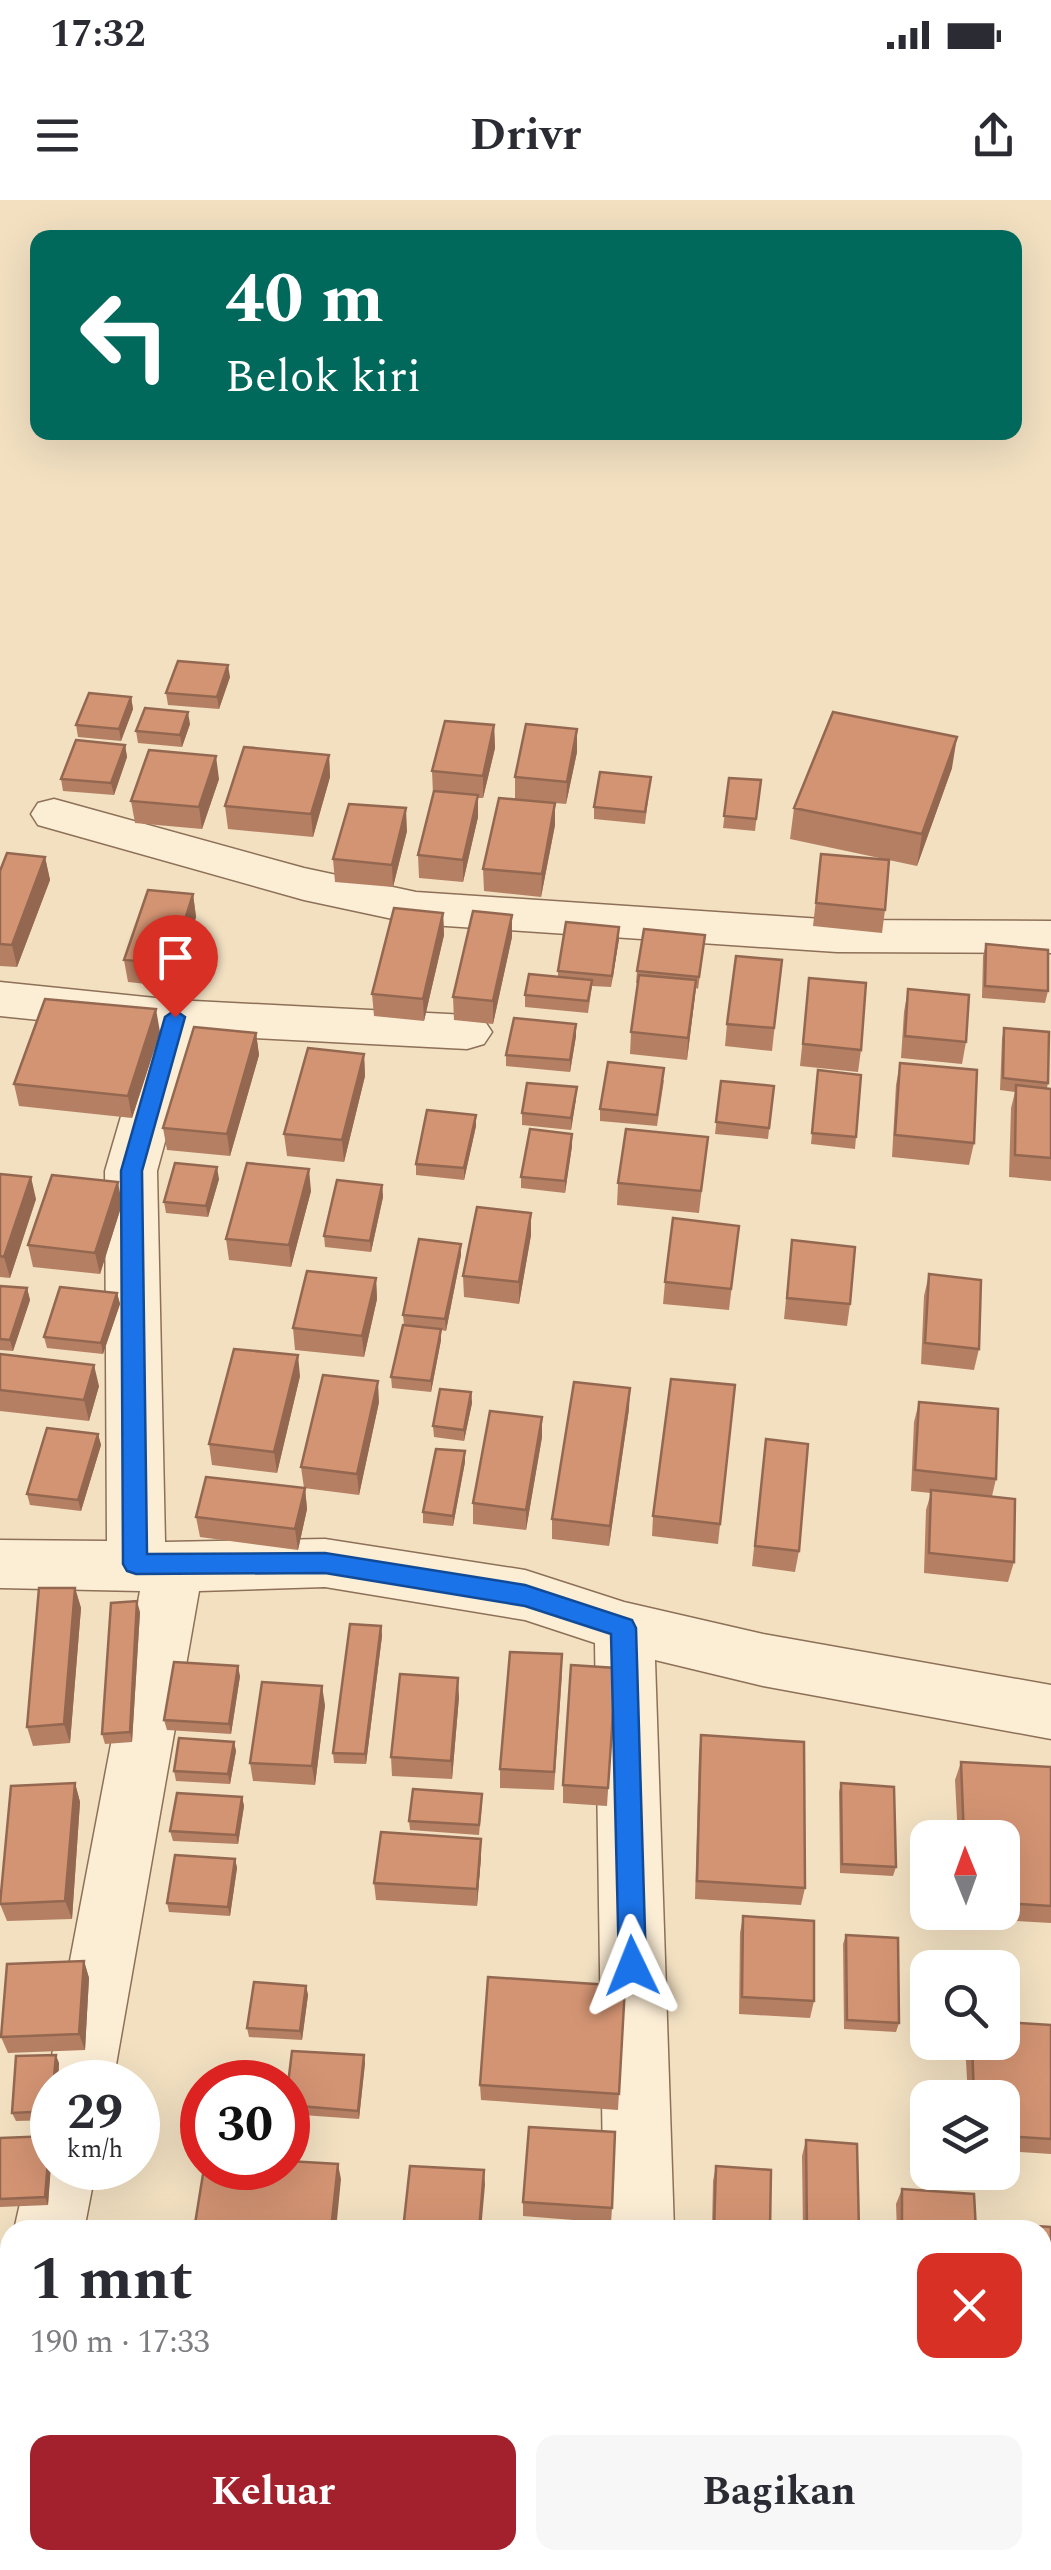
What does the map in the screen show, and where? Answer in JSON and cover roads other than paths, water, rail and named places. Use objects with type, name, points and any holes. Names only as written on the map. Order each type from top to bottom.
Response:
[{"type":"street","points":[[54,814],[338,892],[416,908],[838,936],[1051,937]]},
{"type":"street","points":[[0,999],[175,1017],[467,1032]]},
{"type":"street","points":[[83,2060],[155,1565],[131,1171],[175,1017]]},
{"type":"street","points":[[0,1564],[325,1563],[525,1595],[624,1628],[782,1664],[1051,1712]]},
{"type":"street","points":[[624,1628],[639,2220]]},
{"type":"street","points":[[51,2220],[57,2190]]}]
